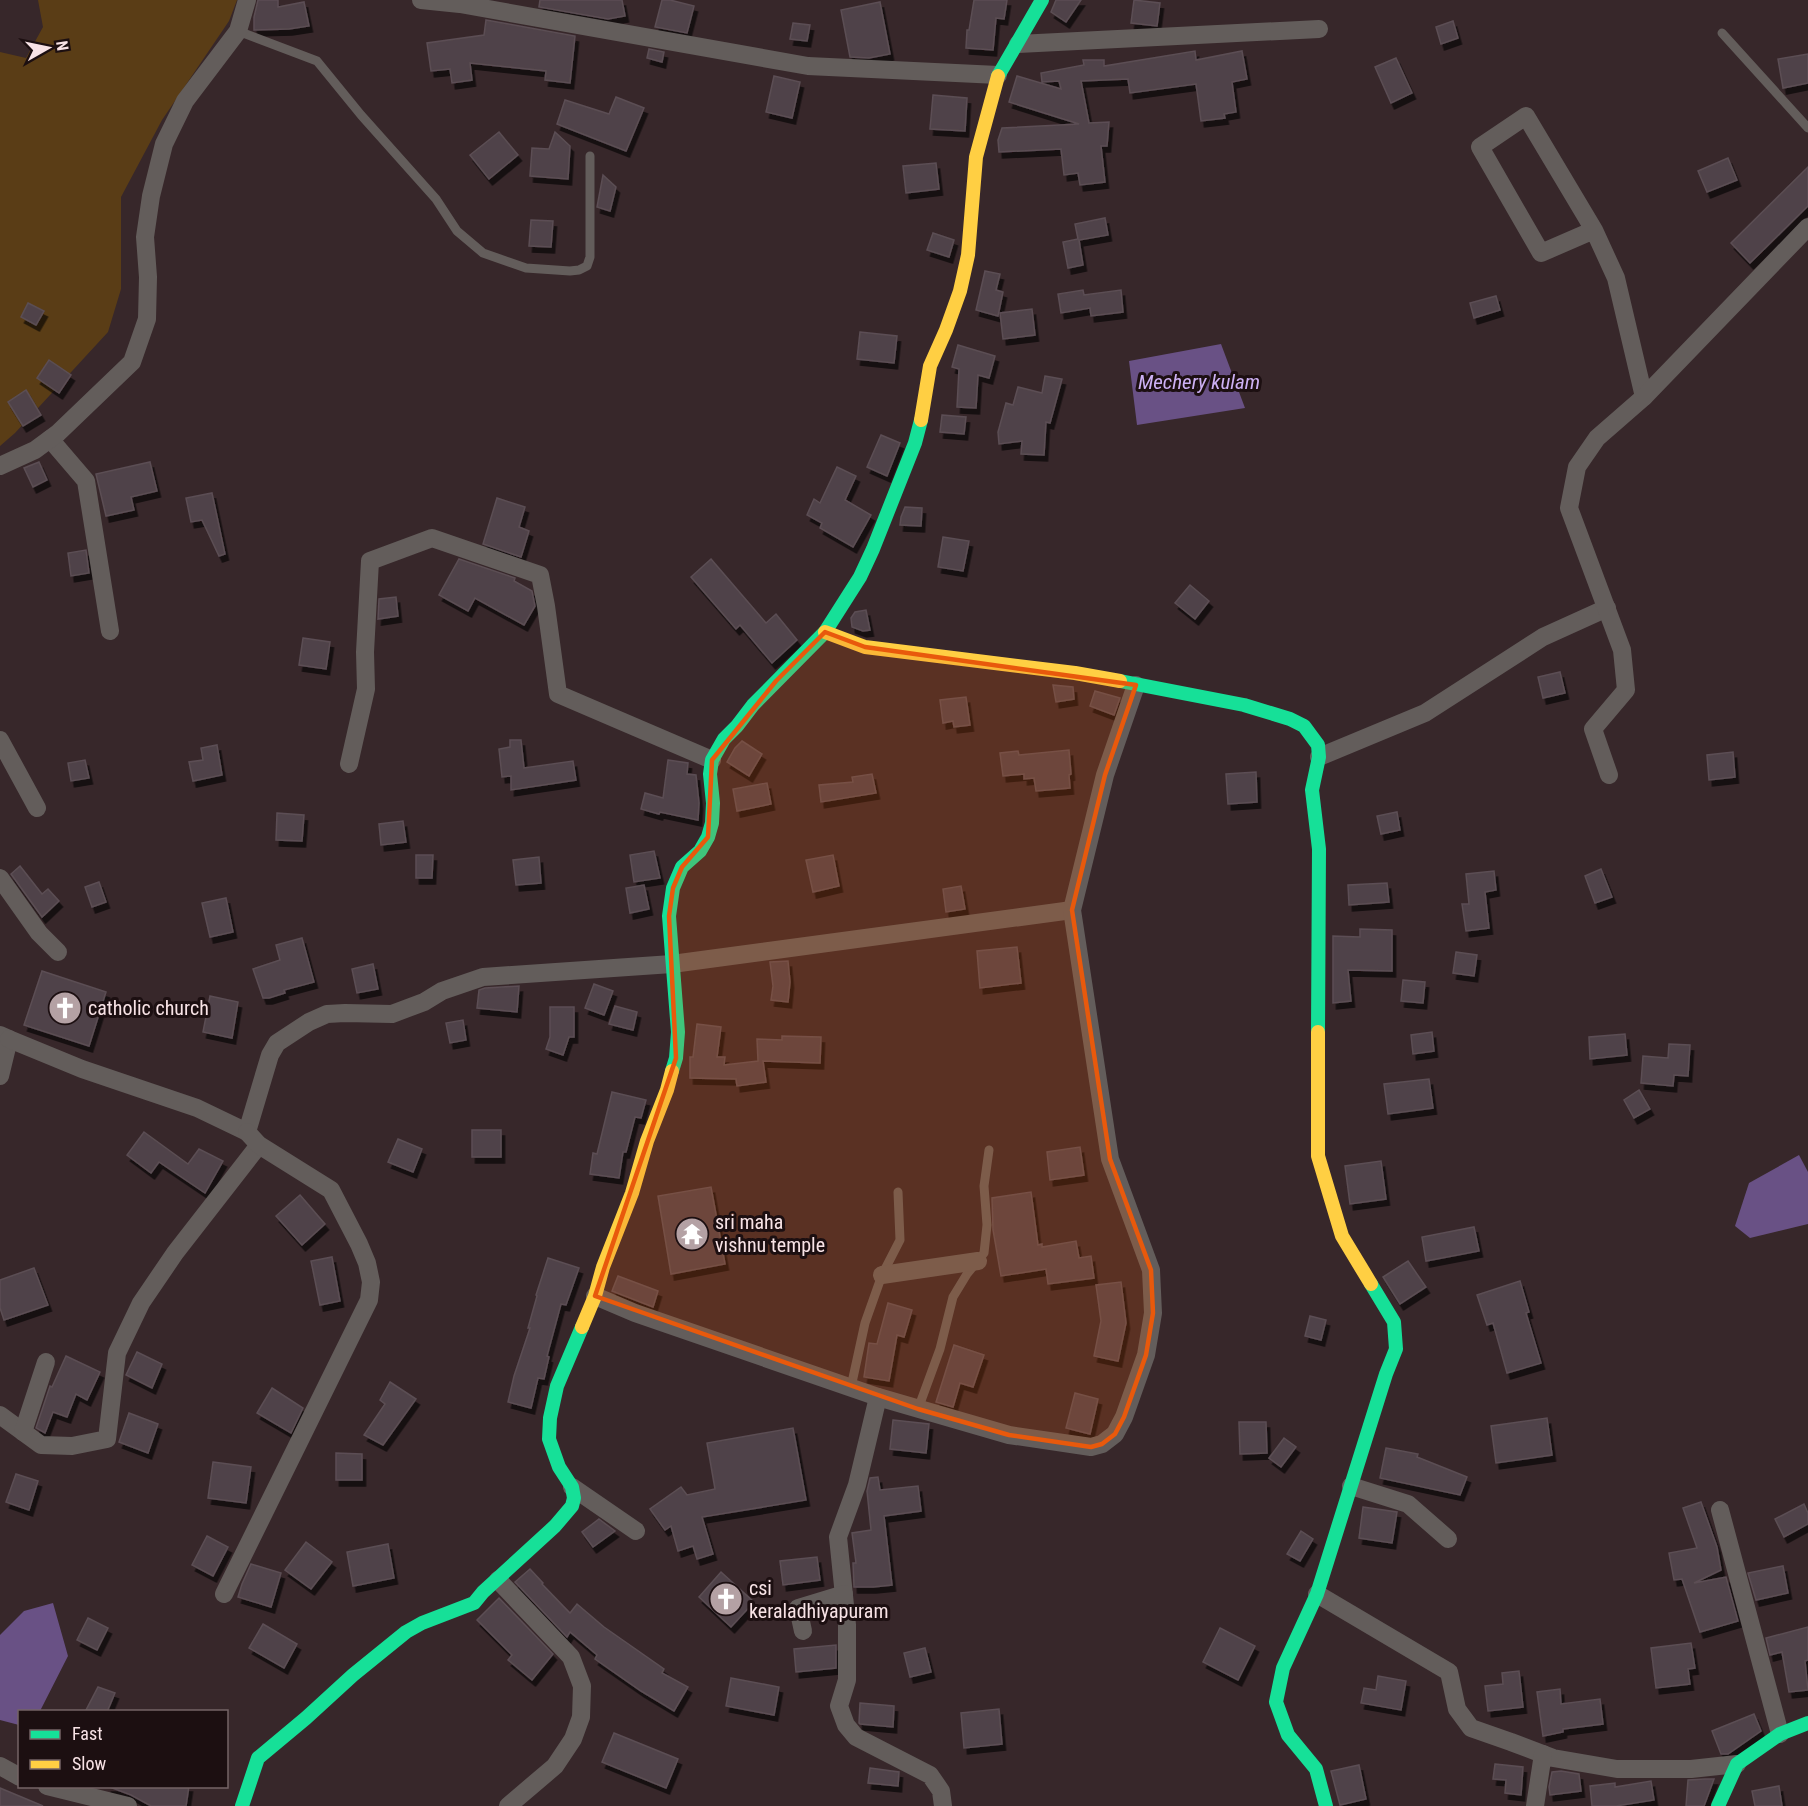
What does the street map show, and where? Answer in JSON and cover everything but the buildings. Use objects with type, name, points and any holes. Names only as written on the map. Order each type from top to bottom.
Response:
[{"type":"street","points":[[0,466],[35,450],[58,434],[132,362],[147,319],[148,277],[145,237],[151,196],[164,144],[185,101],[238,31],[247,0]]},
{"type":"street","points":[[421,0],[521,8],[808,66],[998,75]]},
{"type":"street","points":[[636,1531],[572,1487],[553,1453],[549,1438],[550,1418],[556,1386],[595,1296],[603,1267],[632,1193],[647,1141],[667,1090],[676,1058],[678,1032],[669,916],[673,888],[682,867],[700,851],[708,837],[712,823],[713,803],[710,774],[712,760],[724,740],[753,705],[825,632],[860,577],[873,549],[915,443],[930,366],[960,291],[968,255],[976,157],[998,75],[1042,0]]},
{"type":"street","points":[[1018,44],[1319,28]]},
{"type":"street","points":[[1594,230],[1541,253],[1480,147],[1526,116],[1594,230],[1616,278],[1644,397]]},
{"type":"street","points":[[1609,775],[1593,729],[1626,690],[1622,650],[1569,508],[1577,467],[1598,438],[1644,397],[1808,227]]},
{"type":"street","points":[[50,439],[86,481],[110,631]]},
{"type":"street","points":[[349,764],[366,689],[365,651],[370,561],[432,538],[540,576],[558,694],[712,760]]},
{"type":"street","points":[[1319,757],[1425,713],[1543,637],[1607,608]]},
{"type":"street","points":[[825,632],[865,647],[1076,673],[1244,705],[1290,719],[1304,726],[1318,745],[1319,757],[1312,790],[1319,849],[1318,1156],[1342,1236],[1394,1322],[1396,1349],[1386,1374],[1317,1594],[1283,1668],[1276,1702],[1288,1736],[1316,1769],[1326,1806]]},
{"type":"street","points":[[595,1296],[635,1313],[851,1388],[1009,1435],[1091,1447],[1102,1444],[1115,1434],[1124,1417],[1146,1355],[1153,1313],[1151,1270],[1110,1159],[1072,910],[1105,775],[1136,685]]},
{"type":"street","points":[[0,740],[37,808]]},
{"type":"street","points":[[0,879],[39,933],[58,952]]},
{"type":"street","points":[[0,1415],[41,1445],[72,1446],[107,1438],[117,1353],[141,1303],[253,1138],[270,1055],[276,1043],[309,1022],[327,1014],[392,1014],[424,1002],[442,991],[483,977],[672,964],[1072,910]]},
{"type":"street","points":[[0,1076],[4,1037],[82,1069],[188,1105],[253,1138],[331,1190],[359,1244],[367,1263],[371,1282],[369,1300],[224,1594]]},
{"type":"street","points":[[882,1275],[978,1261]]},
{"type":"street","points":[[23,1432],[46,1362]]},
{"type":"street","points":[[878,1397],[857,1485],[838,1537],[847,1625],[847,1680],[839,1706],[846,1725],[856,1737],[930,1775],[941,1791],[943,1806]]},
{"type":"street","points":[[1351,1486],[1408,1504],[1448,1539]]},
{"type":"street","points":[[242,1806],[258,1758],[406,1632],[422,1623],[474,1603],[572,1506],[574,1498],[572,1487]]},
{"type":"street","points":[[1720,1510],[1780,1734]]},
{"type":"street","points":[[498,1580],[571,1657],[582,1686],[581,1717],[573,1739],[555,1766],[508,1806]]},
{"type":"street","points":[[803,1631],[798,1608],[844,1594]]},
{"type":"street","points":[[1317,1594],[1449,1672],[1457,1709],[1471,1728],[1553,1758],[1617,1769],[1691,1770],[1737,1764],[1780,1734],[1808,1724]]},
{"type":"street","points":[[1535,1806],[1542,1754]]},
{"type":"street","points":[[1718,1806],[1737,1764]]},
{"type":"street","points":[[0,1766],[18,1776]]},
{"type":"street","points":[[54,1788],[128,1806]]},
{"type":"lane","points":[[238,31],[317,61],[361,115],[436,199],[457,231],[483,253],[526,268],[570,271],[587,266],[590,257],[590,156]]},
{"type":"lane","points":[[1722,33],[1808,128]]},
{"type":"lane","points":[[918,1409],[940,1348],[953,1298],[967,1274],[984,1253],[987,1225],[984,1186],[989,1150]]},
{"type":"lane","points":[[851,1388],[865,1323],[882,1275],[900,1240],[898,1192]]},
{"type":"highlighted area","points":[[825,632],[865,647],[1136,685],[1105,775],[1072,910],[1110,1159],[1151,1270],[1153,1313],[1146,1355],[1124,1417],[1115,1434],[1102,1444],[1091,1447],[1009,1435],[918,1409],[595,1296],[676,1058],[669,916],[673,888],[682,867],[708,837],[712,760],[776,681]]},
{"type":"shaded area","points":[[38,0],[237,0],[229,21],[162,120],[121,197],[121,289],[108,332],[15,433],[0,446],[0,52],[26,58],[43,27]]},
{"type":"water","name":"Mechery kulam","points":[[1221,344],[1245,408],[1137,425],[1129,361]]},
{"type":"water","points":[[1799,1155],[1808,1172],[1808,1224],[1750,1238],[1735,1226],[1749,1183]]},
{"type":"water","points":[[53,1603],[68,1656],[41,1710],[18,1710],[18,1725],[0,1720],[0,1635],[24,1611]]},
{"type":"traffic: fast","points":[[998,76],[1042,0]]},
{"type":"traffic: fast","points":[[672,1071],[676,1058],[678,1032],[669,916],[673,888],[682,867],[700,851],[708,837],[712,823],[713,803],[710,774],[712,760],[724,739],[753,705],[825,632],[860,577],[915,443],[921,420]]},
{"type":"traffic: fast","points":[[1120,681],[1244,705],[1290,719],[1304,726],[1318,745],[1319,757],[1312,790],[1319,849],[1318,1032]]},
{"type":"traffic: fast","points":[[1326,1806],[1316,1769],[1288,1735],[1276,1702],[1283,1668],[1317,1594],[1386,1374],[1396,1349],[1394,1322],[1371,1284]]},
{"type":"traffic: fast","points":[[242,1806],[258,1758],[406,1632],[422,1623],[474,1603],[555,1526],[572,1506],[574,1498],[572,1487],[559,1467],[549,1439],[550,1418],[557,1386],[582,1327]]},
{"type":"traffic: fast","points":[[1718,1806],[1737,1764],[1780,1734],[1808,1723]]},
{"type":"traffic: slow","points":[[921,420],[930,366],[960,291],[968,255],[976,157],[998,76]]},
{"type":"traffic: slow","points":[[825,632],[865,647],[1075,673],[1120,681]]},
{"type":"traffic: slow","points":[[1318,1032],[1318,1156],[1342,1236],[1371,1284]]},
{"type":"traffic: slow","points":[[582,1327],[632,1193],[647,1141],[672,1071]]},
{"type":"place","name":"catholic church","points":[[65,1008]]},
{"type":"place","name":"sri maha vishnu temple","points":[[692,1234]]},
{"type":"place","name":"csi keraladhiyapuram","points":[[726,1599]]}]
